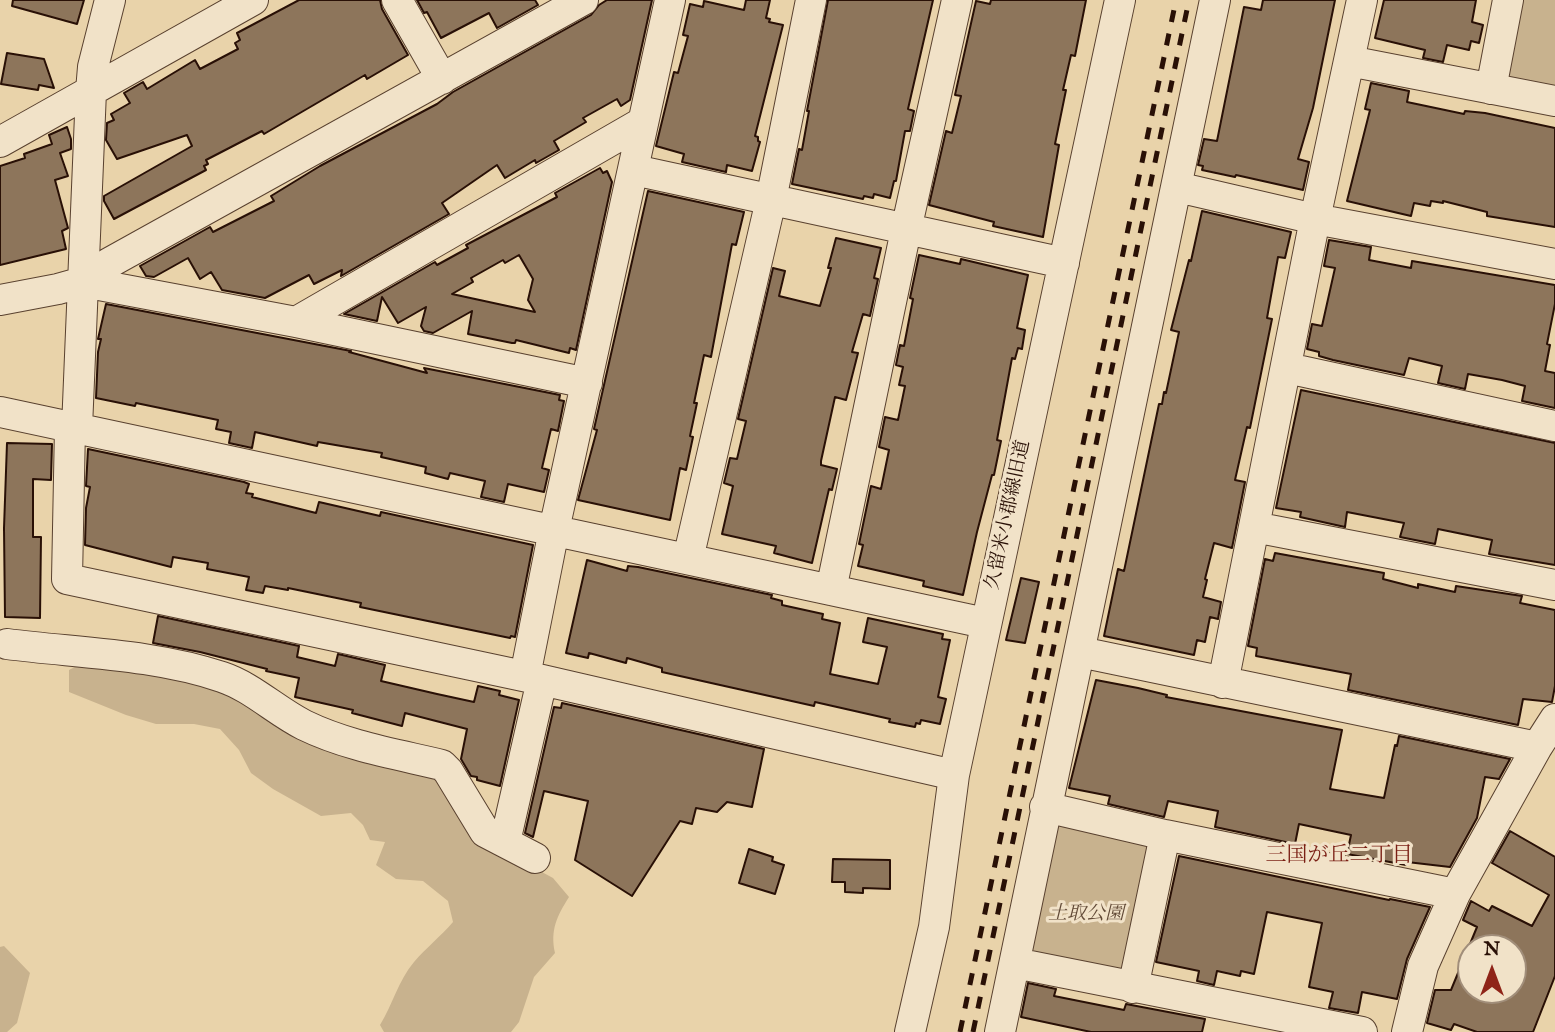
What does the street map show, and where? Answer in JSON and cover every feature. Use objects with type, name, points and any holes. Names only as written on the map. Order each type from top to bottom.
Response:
[{"type":"street","points":[[110,0],[93,68],[91,91],[67,579],[534,678],[954,775]]},
{"type":"street","points":[[0,142],[253,0]]},
{"type":"street","points":[[397,0],[442,79]]},
{"type":"street","points":[[0,300],[83,282],[110,262],[583,0]]},
{"type":"street","points":[[505,842],[534,678],[554,530],[670,0]]},
{"type":"street","points":[[688,559],[771,200],[811,0]]},
{"type":"street","points":[[831,590],[957,0]]},
{"type":"street","name":"久留米小郡線旧道","points":[[910,1032],[934,927],[954,775],[985,623],[1121,0]]},
{"type":"street","points":[[1000,1032],[1215,0]]},
{"type":"street","points":[[1223,683],[1315,219],[1362,0]]},
{"type":"street","points":[[1491,89],[1508,0]]},
{"type":"street","points":[[1349,61],[1555,101]]},
{"type":"street","points":[[296,322],[643,122]]},
{"type":"street","points":[[634,170],[1063,263]]},
{"type":"street","points":[[1177,187],[1315,219],[1555,264]]},
{"type":"street","points":[[83,282],[296,322],[587,383]]},
{"type":"street","points":[[1287,368],[1555,426]]},
{"type":"street","points":[[0,412],[985,623]]},
{"type":"street","points":[[1254,527],[1555,585]]},
{"type":"street","points":[[6,644],[144,660],[225,678],[330,737],[442,765],[449,771],[485,832],[535,858]]},
{"type":"street","points":[[1080,652],[1537,747]]},
{"type":"street","points":[[1407,1032],[1423,966],[1455,894],[1555,719]]},
{"type":"street","points":[[1045,807],[1165,835],[1455,894]]},
{"type":"street","points":[[1133,988],[1165,835]]},
{"type":"street","points":[[1015,963],[1362,1032]]},
{"type":"green space","points":[[1517,0],[1555,0],[1555,90],[1510,81],[1503,71]]},
{"type":"green space","points":[[88,660],[163,670],[432,772],[523,862],[553,878],[569,897],[556,923],[553,937],[555,953],[534,977],[519,1022],[511,1032],[384,1032],[380,1025],[408,969],[453,922],[448,901],[423,881],[396,879],[376,865],[385,842],[370,840],[363,825],[351,813],[321,816],[273,789],[251,773],[239,750],[220,729],[194,724],[156,724],[69,692],[69,670]]},
{"type":"green space","name":"土取公園","points":[[1062,823],[1154,842],[1127,976],[1033,960],[1025,947],[1051,828]]},
{"type":"green space","points":[[4,946],[30,973],[17,1023],[7,1032],[0,1032],[0,947]]},
{"type":"building","points":[[13,0],[84,0],[77,24],[12,6]]},
{"type":"building","points":[[299,0],[380,0],[382,9],[408,55],[367,79],[365,75],[264,134],[262,131],[206,160],[206,170],[114,219],[104,196],[192,146],[187,135],[117,159],[106,140],[107,123],[114,120],[111,114],[130,103],[124,93],[143,82],[147,89],[195,60],[200,69],[238,49],[235,43],[240,40],[237,33]]},
{"type":"building","points":[[417,0],[535,0],[538,5],[497,28],[489,13],[441,38]]},
{"type":"building","points":[[607,0],[652,0],[630,100],[621,106],[617,99],[583,118],[586,122],[554,141],[559,150],[536,163],[535,160],[505,178],[497,165],[442,203],[449,214],[341,276],[342,270],[314,284],[309,275],[265,298],[222,290],[211,272],[200,279],[188,258],[154,277],[146,276],[140,266],[210,227],[213,232],[274,201],[271,196],[320,166],[437,104],[453,92],[591,15]]},
{"type":"building","points":[[746,0],[770,0],[766,18],[770,19],[769,22],[783,25],[755,136],[760,142],[752,171],[727,165],[726,172],[682,162],[684,154],[656,146],[674,72],[678,73],[688,36],[683,35],[690,4],[703,7],[704,1],[744,10]]},
{"type":"building","points":[[828,0],[933,0],[908,109],[914,111],[910,131],[905,131],[896,181],[890,198],[874,194],[873,198],[864,196],[863,199],[792,184],[799,149],[802,150]]},
{"type":"building","points":[[991,0],[1086,0],[1075,56],[1071,55],[1063,90],[1066,90],[1055,144],[1059,145],[1043,237],[993,226],[994,222],[929,205],[946,131],[952,133],[961,96],[955,95],[976,1],[990,4]]},
{"type":"building","points":[[1263,0],[1335,0],[1313,108],[1298,159],[1309,162],[1303,190],[1202,170],[1203,166],[1198,165],[1204,139],[1217,141],[1244,7],[1261,10]]},
{"type":"building","points":[[1384,0],[1476,0],[1472,22],[1483,25],[1479,43],[1471,41],[1469,50],[1447,45],[1443,62],[1423,58],[1425,50],[1375,38]]},
{"type":"building","points":[[7,53],[44,59],[54,88],[39,85],[38,90],[1,84]]},
{"type":"building","points":[[1371,83],[1409,91],[1407,102],[1464,114],[1465,111],[1485,113],[1555,128],[1555,227],[1487,216],[1487,212],[1443,201],[1431,201],[1430,206],[1414,203],[1411,216],[1347,201],[1370,110],[1365,109]]},
{"type":"building","points":[[67,127],[71,149],[60,153],[68,176],[55,180],[68,228],[62,231],[66,249],[0,265],[0,166],[25,158],[24,154],[52,144],[49,135]]},
{"type":"building","points":[[600,168],[603,173],[607,171],[612,182],[576,350],[570,348],[569,353],[516,340],[512,343],[468,334],[472,311],[433,333],[424,331],[421,326],[426,307],[398,323],[382,297],[377,321],[344,314],[557,197],[555,193]],"holes":[[[519,255],[533,279],[528,300],[535,312],[452,294],[473,282],[471,278],[503,260],[505,263]]]},
{"type":"building","points":[[648,191],[744,212],[736,245],[732,244],[711,357],[704,355],[694,403],[697,403],[690,436],[693,437],[686,470],[680,468],[670,520],[578,500],[597,430],[594,429]]},
{"type":"building","points":[[1202,211],[1291,232],[1285,258],[1278,257],[1267,318],[1272,319],[1250,428],[1247,427],[1235,480],[1245,482],[1232,548],[1214,543],[1205,579],[1203,597],[1221,602],[1218,619],[1210,617],[1205,642],[1197,640],[1194,655],[1104,636],[1118,569],[1124,571],[1159,404],[1162,404],[1164,392],[1166,393],[1179,332],[1171,330]]},
{"type":"building","points":[[836,238],[881,248],[874,278],[878,279],[870,316],[863,314],[852,352],[858,353],[846,400],[835,397],[821,465],[837,469],[832,490],[829,489],[812,563],[774,553],[776,546],[722,534],[733,486],[724,483],[730,458],[737,459],[746,421],[738,419],[773,268],[785,271],[779,296],[820,306]]},
{"type":"building","points":[[1329,240],[1371,247],[1369,260],[1411,268],[1412,261],[1555,285],[1555,304],[1545,371],[1555,373],[1555,408],[1522,401],[1525,386],[1502,380],[1468,374],[1465,389],[1438,383],[1442,366],[1409,358],[1404,375],[1333,360],[1307,349],[1312,324],[1322,326],[1335,268],[1324,266]]},
{"type":"building","points":[[919,255],[960,264],[961,259],[1028,275],[1017,328],[1025,330],[1022,349],[1018,348],[1015,359],[1012,358],[997,440],[1001,441],[994,475],[977,532],[963,595],[923,586],[924,581],[858,566],[863,545],[859,544],[871,486],[881,489],[889,450],[879,447],[885,417],[898,420],[905,386],[899,385],[903,367],[896,365],[900,345],[904,346]]},
{"type":"building","points":[[106,304],[351,351],[349,352],[427,373],[424,368],[560,395],[559,400],[564,401],[558,431],[551,429],[542,468],[549,470],[544,492],[508,484],[504,502],[481,497],[485,481],[450,473],[448,479],[425,473],[426,467],[381,457],[382,453],[318,442],[317,446],[255,432],[252,448],[229,443],[231,432],[216,429],[218,420],[136,403],[135,406],[96,398],[101,339],[98,339]]},
{"type":"building","points":[[1301,390],[1555,443],[1555,565],[1489,554],[1492,540],[1438,529],[1435,544],[1400,537],[1404,523],[1347,512],[1345,527],[1300,517],[1301,512],[1276,508]]},
{"type":"building","points":[[7,443],[52,444],[51,480],[33,479],[33,537],[41,537],[40,618],[5,617]]},
{"type":"building","points":[[88,449],[244,482],[249,484],[246,493],[253,494],[252,497],[316,513],[319,502],[380,516],[381,512],[533,545],[515,637],[360,607],[361,603],[288,588],[265,586],[263,593],[246,590],[249,577],[207,569],[208,563],[173,557],[171,567],[85,545],[86,508],[90,487],[86,486]]},
{"type":"building","points":[[1275,553],[1384,573],[1383,579],[1418,588],[1418,584],[1455,592],[1456,586],[1522,596],[1520,603],[1555,610],[1555,686],[1552,702],[1523,699],[1518,725],[1348,690],[1351,674],[1256,656],[1257,648],[1248,646],[1265,559],[1273,561]]},
{"type":"building","points":[[587,560],[627,571],[628,566],[638,567],[772,595],[771,598],[782,601],[782,605],[823,614],[822,619],[840,623],[830,674],[878,684],[887,647],[863,642],[868,618],[943,634],[942,639],[950,640],[938,697],[946,699],[940,724],[921,720],[915,727],[815,702],[814,706],[662,672],[662,668],[627,658],[626,663],[589,653],[588,658],[566,653]]},
{"type":"building","points":[[1021,578],[1039,582],[1025,643],[1006,640]]},
{"type":"building","points":[[158,616],[299,646],[297,657],[335,666],[338,654],[385,665],[381,681],[474,702],[478,686],[500,691],[499,695],[519,700],[500,786],[471,776],[461,759],[467,729],[405,713],[402,726],[352,713],[353,710],[295,697],[299,678],[200,652],[153,643]]},
{"type":"building","points":[[1096,680],[1167,695],[1166,697],[1342,730],[1330,789],[1384,798],[1399,736],[1510,759],[1499,779],[1485,777],[1477,818],[1450,867],[1407,862],[1406,865],[1347,854],[1351,835],[1299,824],[1295,844],[1215,827],[1218,811],[1168,801],[1164,817],[1108,804],[1110,796],[1069,788]]},
{"type":"building","points":[[562,703],[764,749],[752,807],[727,802],[717,812],[696,808],[692,824],[680,821],[632,896],[575,860],[588,801],[544,791],[533,837],[525,833],[554,707],[561,708]]},
{"type":"building","points":[[1510,831],[1555,857],[1555,976],[1533,1032],[1477,1032],[1454,1024],[1451,1030],[1427,1023],[1435,990],[1451,990],[1457,975],[1457,1004],[1527,1004],[1527,934],[1474,934],[1477,927],[1463,920],[1471,901],[1489,911],[1492,906],[1532,926],[1549,895],[1492,863]]},
{"type":"building","points":[[749,849],[773,857],[772,861],[784,865],[775,894],[739,883]]},
{"type":"building","points":[[1179,856],[1430,907],[1407,959],[1397,999],[1362,992],[1358,1013],[1329,1008],[1333,992],[1309,987],[1322,923],[1267,912],[1254,974],[1241,971],[1240,976],[1217,971],[1214,985],[1197,981],[1199,971],[1156,962]]},
{"type":"building","points":[[833,859],[890,860],[890,889],[863,888],[863,893],[845,892],[845,882],[832,882]]},
{"type":"building","points":[[1028,983],[1056,989],[1054,996],[1124,1010],[1126,1004],[1205,1019],[1202,1032],[1091,1032],[1021,1017]]},
{"type":"railway","points":[[960,1032],[1176,0]]},
{"type":"railway","points":[[973,1032],[1189,0]]},
{"type":"district","name":"三国が丘二丁目","points":[[1339,857]]}]
